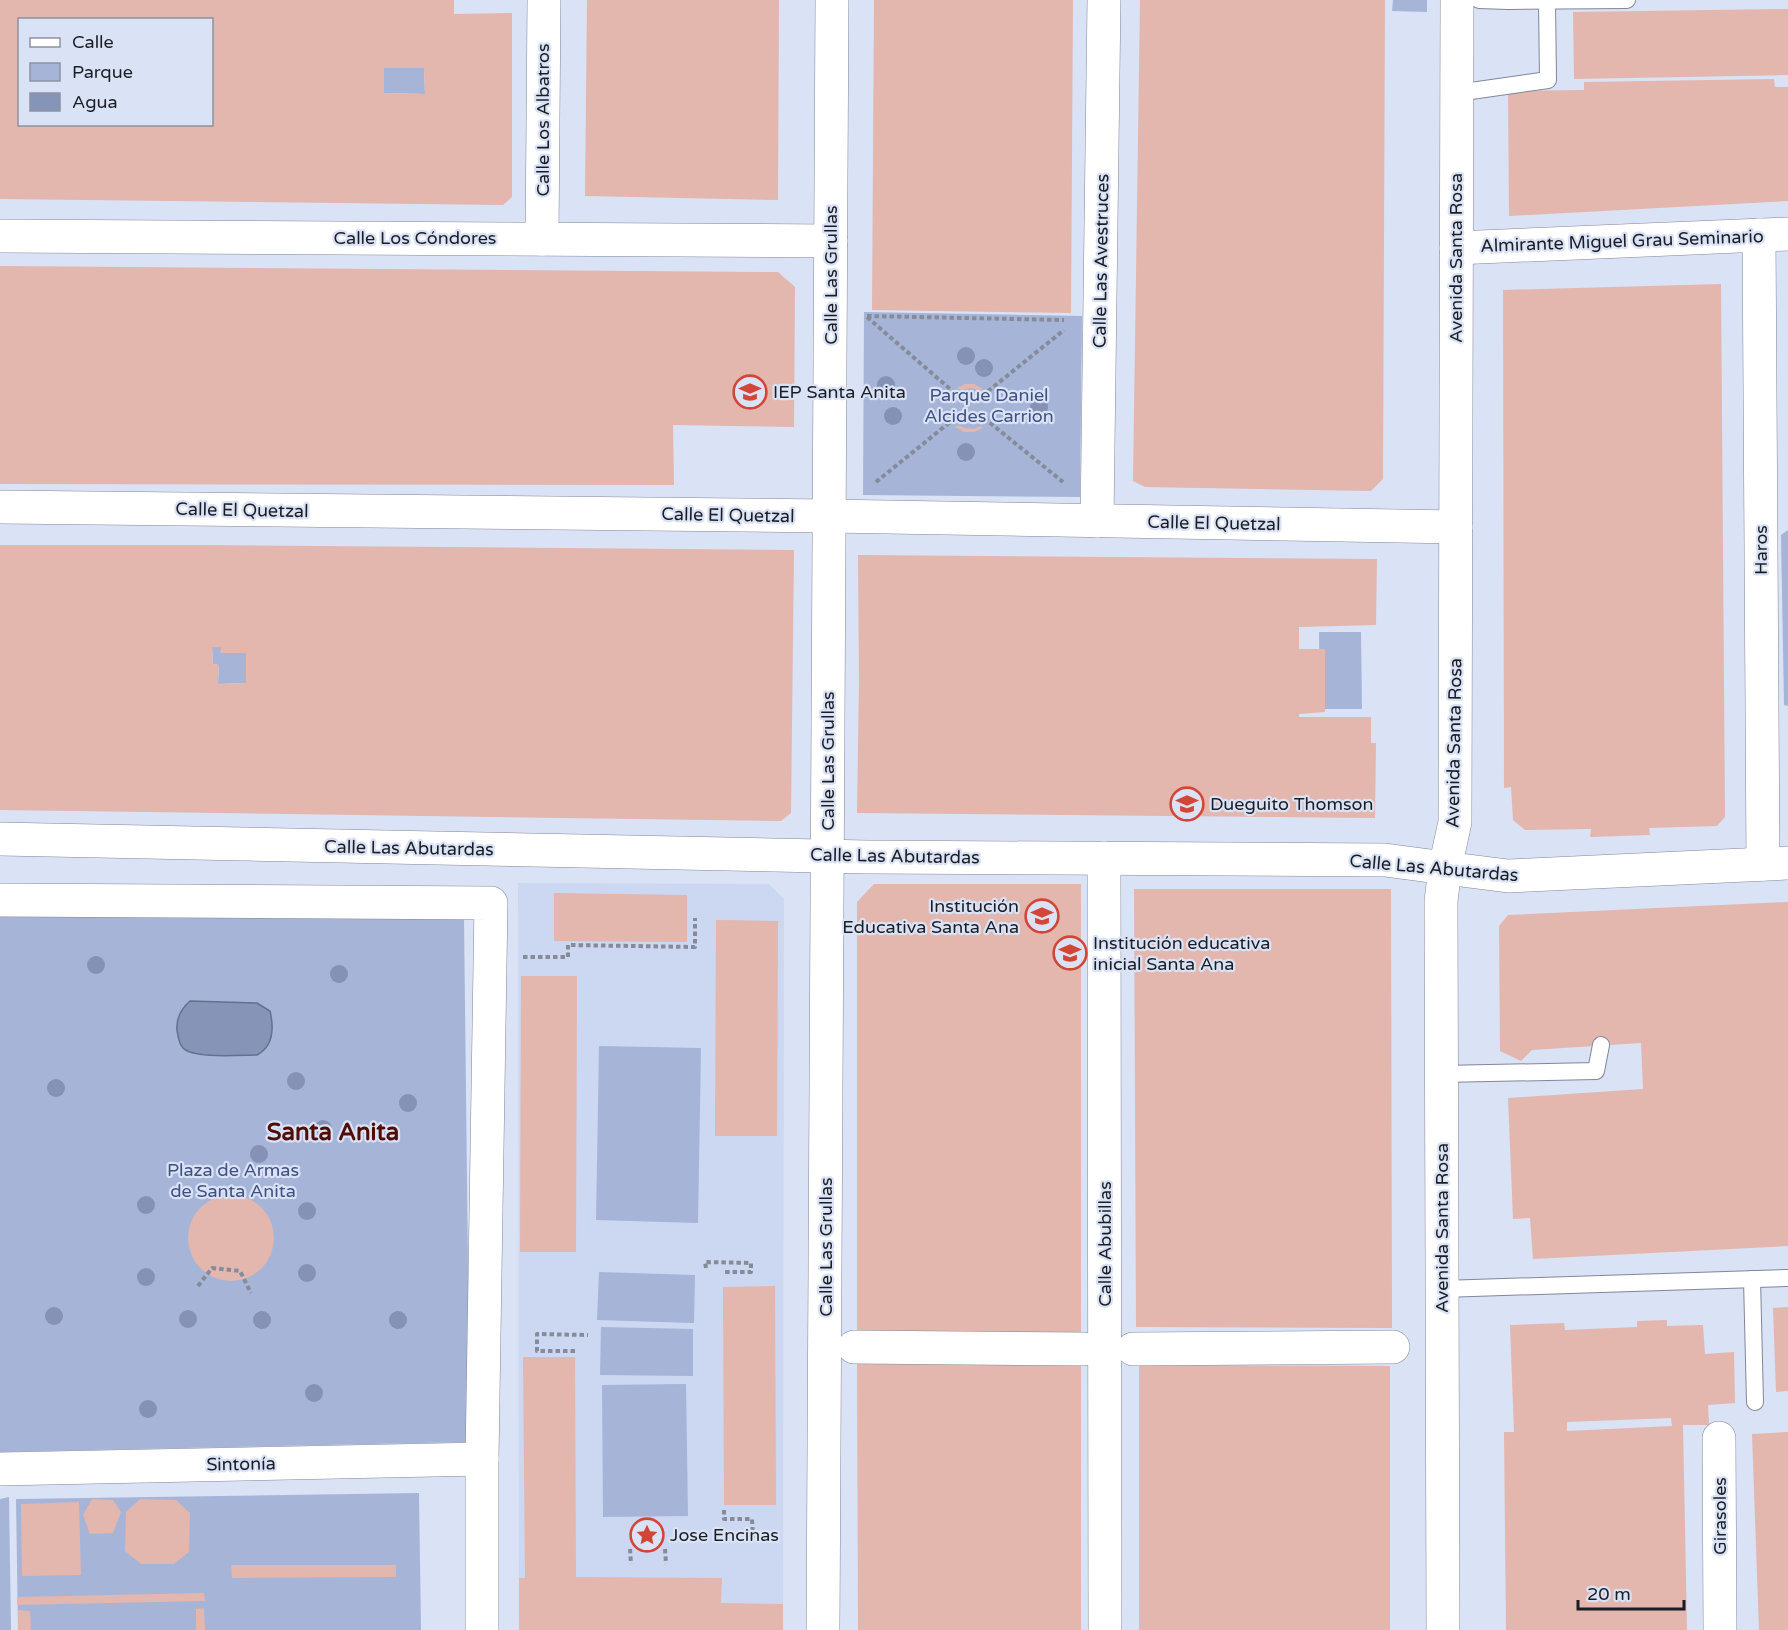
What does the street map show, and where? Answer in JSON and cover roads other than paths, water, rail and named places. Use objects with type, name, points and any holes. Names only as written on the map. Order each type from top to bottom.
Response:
[{"type":"street","name":"Calle Los Albatros","points":[[542,239],[543,0]]},
{"type":"street","name":"Calle Las Grullas","points":[[823,1630],[832,0]]},
{"type":"street","name":"Calle Las Avestruces","points":[[1097,521],[1104,0]]},
{"type":"street","name":"Avenida Santa Rosa","points":[[1443,1630],[1441,901],[1445,868],[1455,822],[1457,0]]},
{"type":"street","name":"Almirante Miguel Grau Seminario","points":[[1456,248],[1773,235]]},
{"type":"street","name":"Haros","points":[[1773,235],[1776,864]]},
{"type":"street","name":"Calle Los Cóndores","points":[[0,236],[831,241]]},
{"type":"street","name":"Calle El Quetzal","points":[[0,507],[830,516],[1456,527]]},
{"type":"street","name":"Calle Las Abutardas","points":[[0,839],[828,856],[1385,860],[1509,876],[1776,864]]},
{"type":"street","name":"Calle Abubillas","points":[[1104,858],[1105,1630]]},
{"type":"street","points":[[0,900],[490,903],[482,1459],[482,1630]]},
{"type":"street","points":[[854,1347],[1084,1349]]},
{"type":"street","points":[[1134,1349],[1393,1347]]},
{"type":"street","name":"Girasoles","points":[[1719,1438],[1720,1630]]},
{"type":"street","name":"Sintonía","points":[[0,1469],[482,1459]]},
{"type":"lane","points":[[1479,0],[1627,0]]},
{"type":"lane","points":[[1456,93],[1548,80],[1547,1]]},
{"type":"lane","points":[[1441,1074],[1596,1071],[1601,1045]]},
{"type":"lane","points":[[1442,1289],[1788,1278]]},
{"type":"lane","points":[[1752,1279],[1755,1402]]},
{"type":"water","points":[[190,1001],[257,1003],[270,1011],[272,1030],[270,1042],[257,1055],[218,1056],[188,1051],[181,1044],[177,1022],[184,1007]]},
{"type":"place","name":"IEP Santa Anita","points":[[750,392]]},
{"type":"place","name":"Dueguito Thomson","points":[[1187,804]]},
{"type":"place","name":"Institución Educativa Santa Ana","points":[[1042,916]]},
{"type":"place","name":"Institución educativa inicial Santa Ana","points":[[1070,953]]},
{"type":"place","name":"Jose Encinas","points":[[647,1535]]},
{"type":"district","name":"Santa Anita","points":[[333,1132]]},
{"type":"park label","name":"Parque Daniel Alcides Carrion","points":[[989,405]]},
{"type":"park label","name":"Plaza de Armas de Santa Anita","points":[[233,1180]]}]
